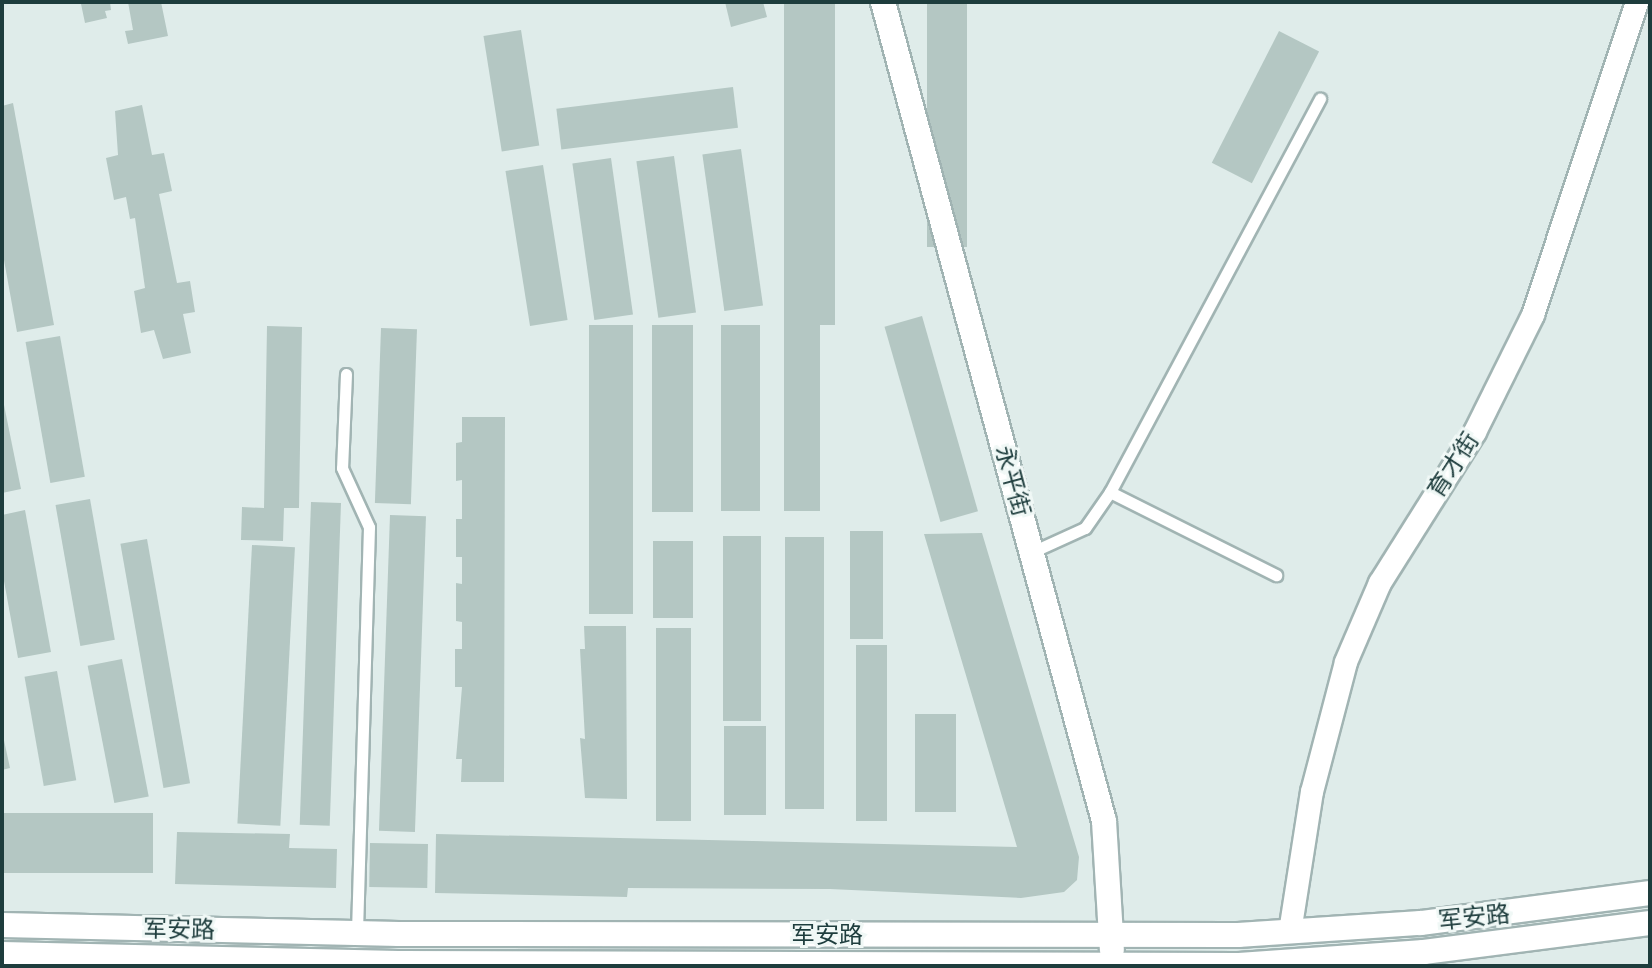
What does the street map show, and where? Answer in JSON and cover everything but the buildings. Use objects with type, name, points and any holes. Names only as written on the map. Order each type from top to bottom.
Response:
[{"type":"street","name":"永平街","points":[[883,2],[1104,821],[1112,935],[1110,965]]},
{"type":"street","name":"育才街","points":[[1290,932],[1312,792],[1346,662],[1380,583],[1475,432],[1533,315],[1637,2]]},
{"type":"street","name":"军安路","points":[[2,925],[357,933],[1112,935],[1290,932],[1451,919],[1650,893]]},
{"type":"street","name":"军安路","points":[[2,954],[490,965],[1239,965],[1424,952],[1650,923]]},
{"type":"lane","points":[[1032,552],[1085,528],[1110,492],[1320,99]]},
{"type":"lane","points":[[346,374],[342,468],[369,527],[357,933]]},
{"type":"lane","points":[[1110,492],[1276,575]]}]
